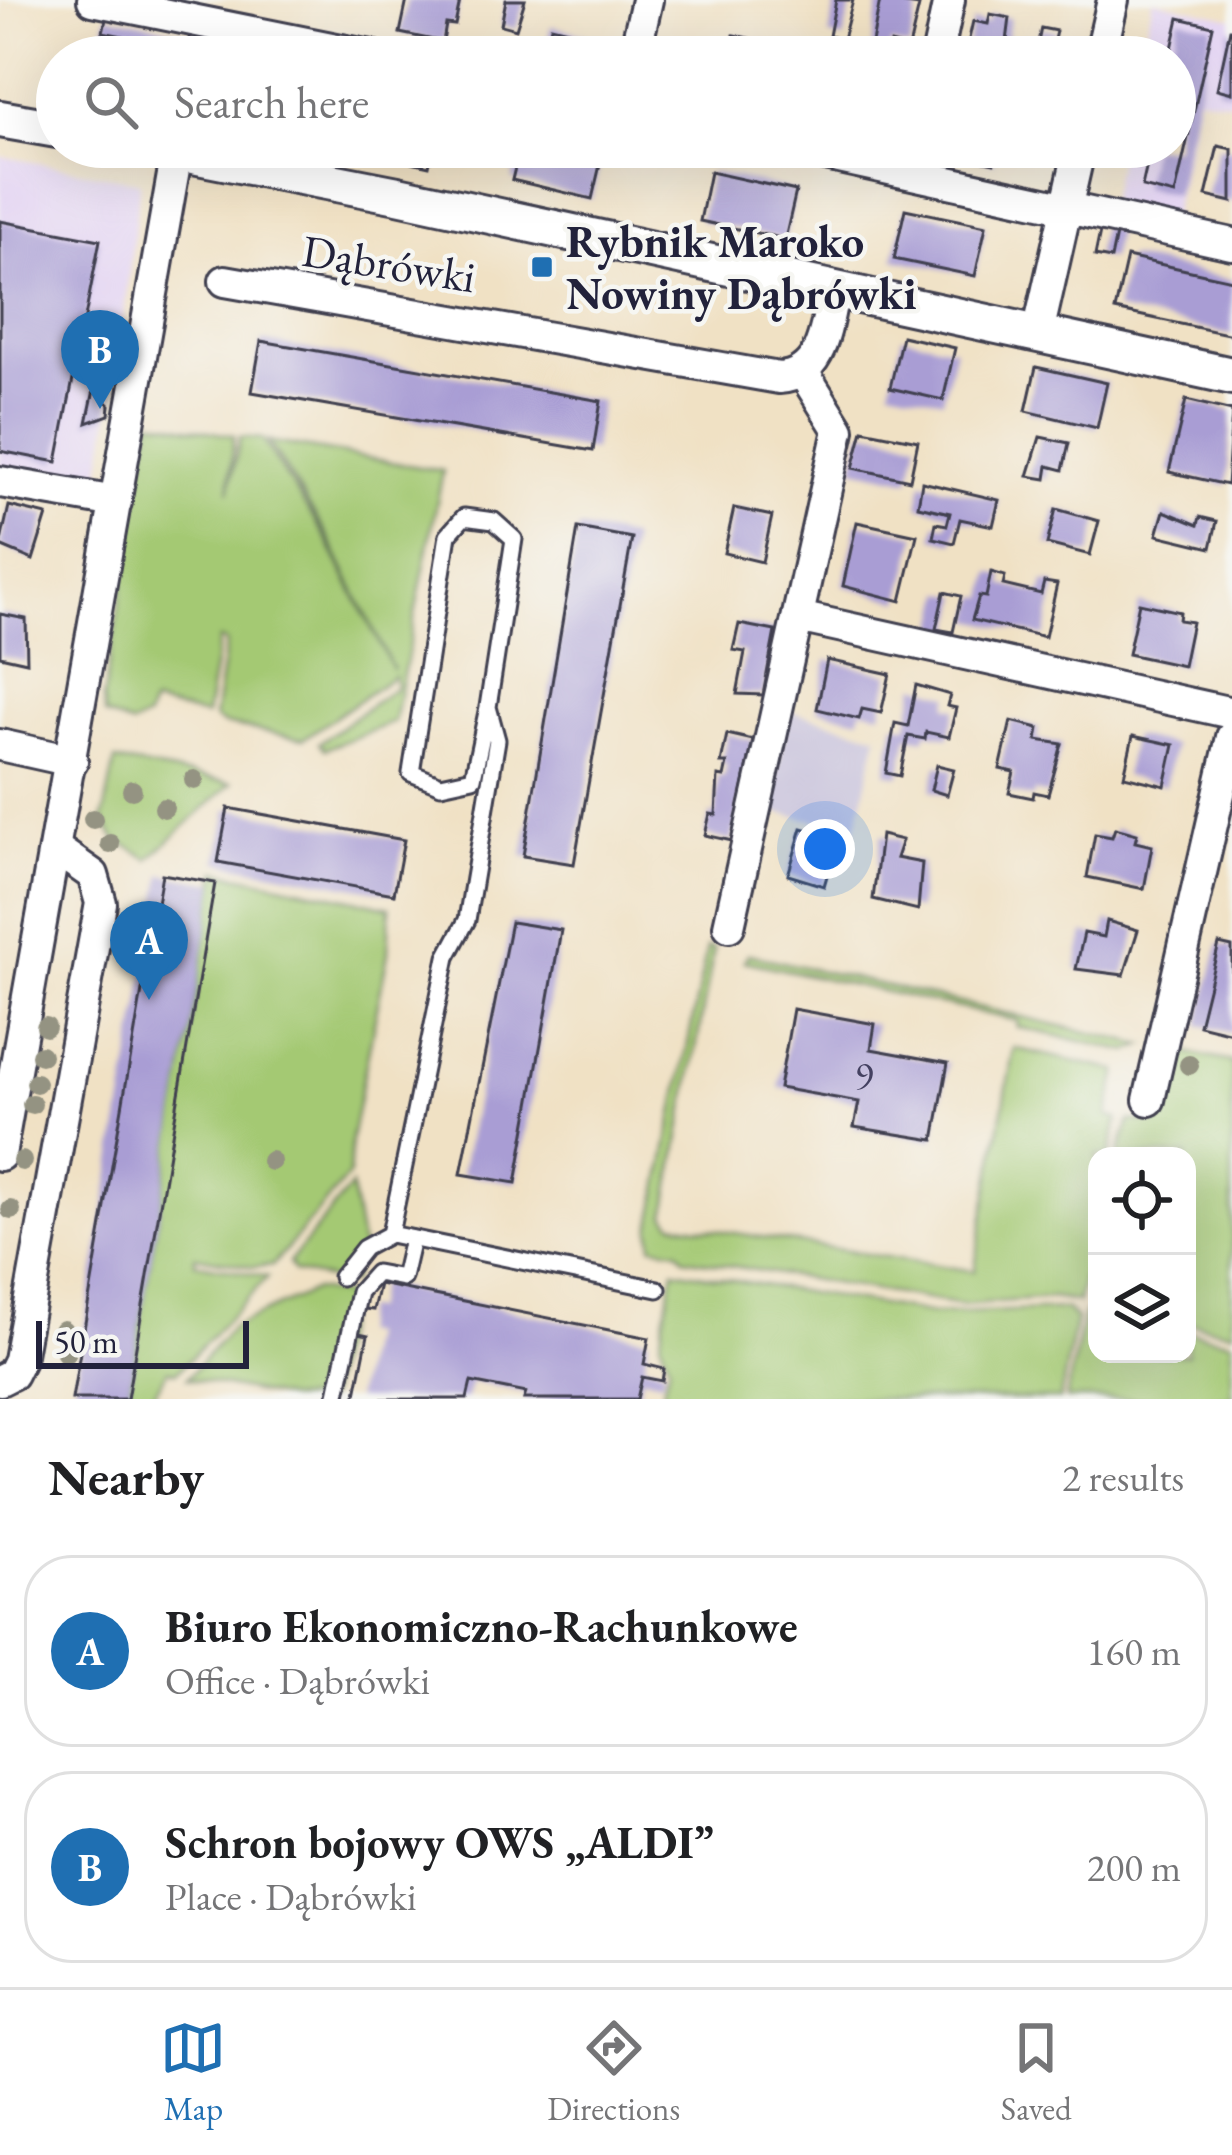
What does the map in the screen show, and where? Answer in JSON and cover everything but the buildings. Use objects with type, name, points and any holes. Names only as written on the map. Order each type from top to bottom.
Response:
[{"type":"street","points":[[93,0],[272,36]]},
{"type":"street","points":[[638,36],[646,0]]},
{"type":"street","points":[[942,36],[950,0]]},
{"type":"street","points":[[1105,36],[1113,0]]},
{"type":"street","points":[[0,118],[36,125]]},
{"type":"street","points":[[0,1154],[12,1027],[56,849],[116,502],[162,168]]},
{"type":"street","points":[[256,168],[1232,376]]},
{"type":"street","points":[[938,168],[1066,208],[1232,244]]},
{"type":"street","points":[[1038,333],[1075,168]]},
{"type":"street","name":"Dąbrówki","points":[[225,281],[764,376],[786,378],[802,372]]},
{"type":"street","points":[[729,926],[839,430],[802,372],[819,352],[834,289]]},
{"type":"street","points":[[0,482],[116,502]]},
{"type":"street","points":[[798,617],[1232,713]]},
{"type":"street","points":[[1149,1100],[1232,737]]},
{"type":"street","points":[[0,745],[71,761]]},
{"type":"street","points":[[3,1386],[20,1360],[101,903],[93,875],[56,849]]},
{"type":"lane","points":[[390,1234],[447,958],[467,920],[497,740],[488,707],[514,539],[494,521],[464,518],[448,535],[411,773],[441,785],[473,778],[488,707]]},
{"type":"lane","points":[[341,1277],[364,1247],[390,1234],[658,1289]]},
{"type":"lane","points":[[336,1399],[359,1292],[376,1273],[403,1278],[412,1238]]},
{"type":"shaded area","points":[[1153,0],[1232,18],[1232,102],[1198,96],[1196,105],[1196,36],[1145,36]]},
{"type":"shaded area","points":[[0,156],[36,163],[36,168],[65,168],[140,182],[100,476],[89,489],[0,473]]},
{"type":"shaded area","points":[[1116,168],[1182,168],[1171,221],[1108,205]]},
{"type":"shaded area","points":[[790,711],[878,735],[856,829],[769,811]]},
{"type":"green space","points":[[151,420],[234,436],[229,492],[240,437],[262,439],[325,537],[393,670],[329,538],[268,441],[443,471],[394,722],[325,749],[319,743],[396,687],[394,676],[303,739],[223,724],[214,718],[226,642],[219,640],[206,716],[152,704],[147,718],[132,726],[105,715],[103,699]]},
{"type":"green space","points":[[115,761],[232,783],[149,859],[114,838],[103,819]]},
{"type":"green space","points":[[217,871],[390,907],[388,953],[351,1139],[349,1175],[273,1265],[253,1267],[195,1256],[195,1263],[268,1277],[177,1372],[168,1370],[152,1397],[128,1392]]},
{"type":"green space","points":[[707,947],[714,949],[666,1214],[673,1223],[974,1271],[1014,1048],[1118,1071],[1108,1116],[1118,1119],[1112,1147],[1088,1147],[1088,1257],[1078,1302],[1052,1298],[961,1305],[685,1258],[678,1250],[653,1246],[651,1229]]},
{"type":"green space","points":[[748,954],[1144,1045],[1129,1052],[1017,1027],[1018,1021],[744,961]]},
{"type":"green space","points":[[1182,1016],[1190,1018],[1183,1052],[1232,1062],[1232,1332],[1196,1324],[1196,1147],[1121,1147],[1130,1121],[1157,1123],[1170,1073],[1177,1075],[1179,1069],[1171,1066]]},
{"type":"green space","points":[[351,1186],[362,1250],[351,1283],[294,1272],[289,1263]]},
{"type":"green space","points":[[674,1270],[934,1314],[1066,1309],[1076,1319],[1060,1399],[661,1399],[669,1364],[660,1340]]},
{"type":"green space","points":[[315,1290],[348,1296],[328,1399],[289,1399],[187,1378],[232,1327]]},
{"type":"green space","points":[[1088,1313],[1088,1363],[1196,1363],[1196,1333],[1232,1341],[1232,1399],[1066,1399],[1084,1314]]},
{"type":"place","name":"Rybnik Maroko Nowiny Dąbrówki","points":[[542,267]]},
{"type":"place","name":"Schron bojowy OWS „ALDI”","points":[[100,409]]},
{"type":"place","name":"Biuro Ekonomiczno-Rachunkowe","points":[[149,1000]]}]
